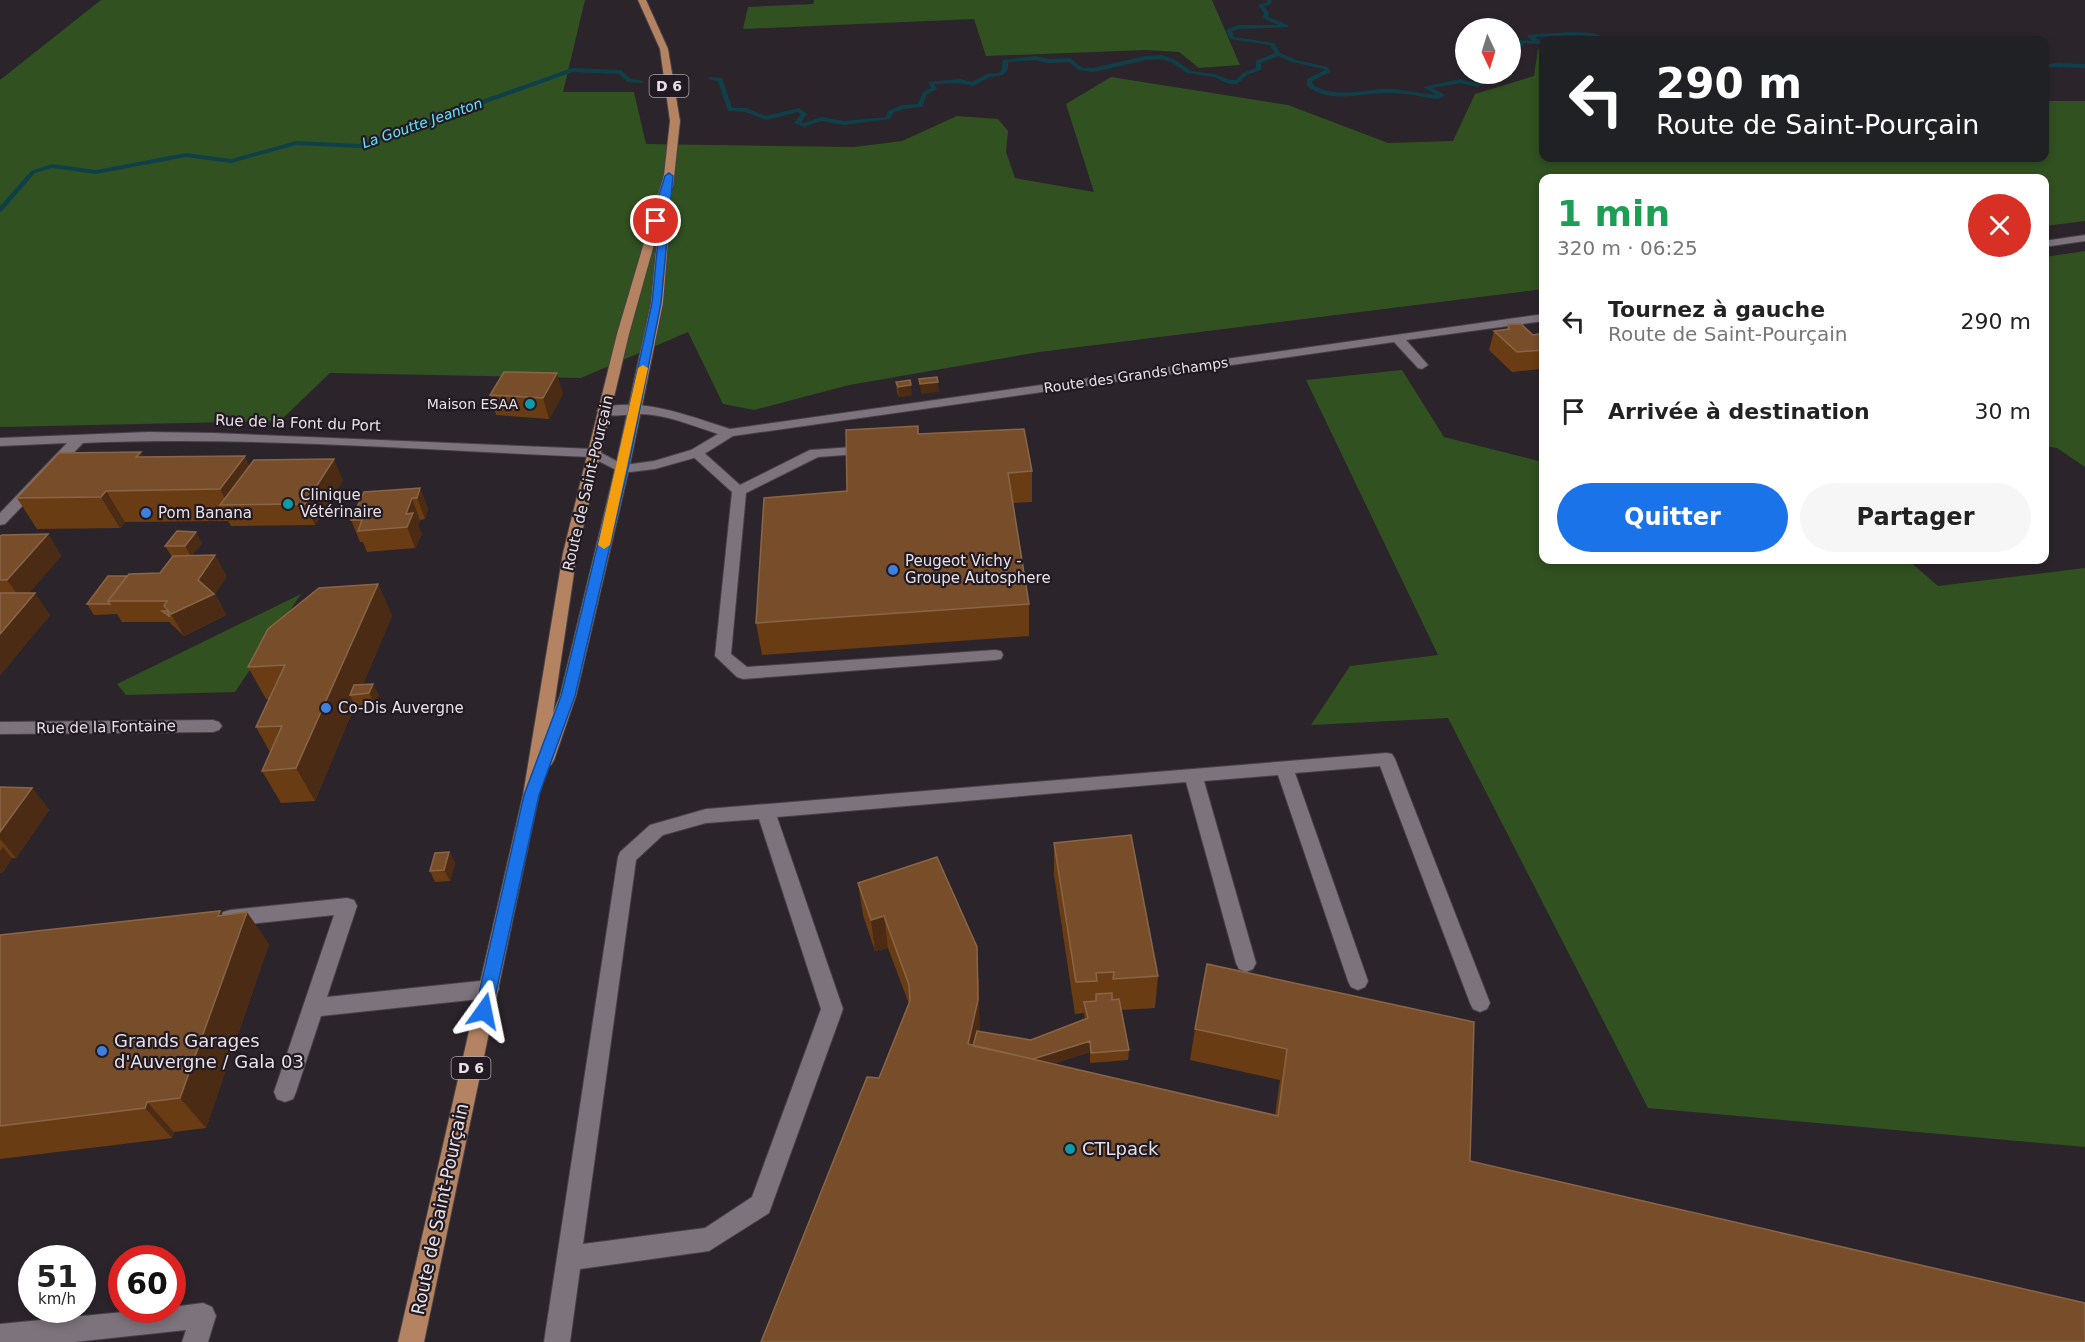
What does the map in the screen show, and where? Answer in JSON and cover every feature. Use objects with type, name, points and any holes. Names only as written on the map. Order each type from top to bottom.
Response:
[{"type":"main road","name":"Route de Saint-Pourçain","points":[[532,795],[568,696],[622,469],[657,303],[675,121],[660,39],[642,0]]},
{"type":"main road","name":"Route de Saint-Pourçain","points":[[411,1342],[532,795],[570,553],[622,334],[669,176]]},
{"type":"street","points":[[2049,243],[2085,238]]},
{"type":"street","name":"Route des Grands Champs","points":[[622,469],[655,465],[696,453],[729,433],[1539,318]]},
{"type":"street","points":[[1397,338],[1422,365]]},
{"type":"street","name":"Route des Grands Champs","points":[[604,411],[634,410],[669,414],[729,433]]},
{"type":"street","name":"Rue de la Font du Port","points":[[0,442],[149,436],[213,437],[594,453]]},
{"type":"street","points":[[0,521],[78,440]]},
{"type":"street","points":[[739,491],[815,453],[885,449]]},
{"type":"street","points":[[594,453],[622,469]]},
{"type":"street","points":[[696,453],[739,491]]},
{"type":"street","points":[[739,491],[723,656],[743,673],[995,655]]},
{"type":"street","name":"Rue de la Fontaine","points":[[0,728],[213,726]]},
{"type":"street","points":[[557,1342],[627,857],[657,830],[706,816],[1386,759],[1480,1004]]},
{"type":"street","points":[[1284,767],[1358,981]]},
{"type":"street","points":[[1193,775],[1246,963]]},
{"type":"street","points":[[569,1258],[709,1239],[761,1205],[832,1010],[766,811]]},
{"type":"street","points":[[208,920],[347,906],[285,1092]]},
{"type":"street","points":[[312,1008],[489,989]]},
{"type":"street","points":[[0,1337],[203,1316],[195,1342]]},
{"type":"green space","points":[[101,0],[585,0],[563,92],[634,92],[646,144],[854,147],[902,141],[957,116],[998,119],[1008,131],[1006,152],[1015,178],[1094,192],[1066,104],[1111,77],[1288,105],[1388,143],[1453,141],[1475,94],[1508,84],[1521,84],[1521,80],[1534,76],[1539,49],[1539,162],[2049,162],[2049,101],[2085,101],[2085,221],[2049,226],[2049,174],[1539,174],[1539,290],[1039,352],[849,385],[754,410],[723,404],[688,332],[581,378],[330,373],[280,421],[0,427],[0,80]]},
{"type":"green space","points":[[814,0],[1212,0],[1240,65],[1199,68],[1179,52],[1146,50],[986,56],[974,19],[743,29],[748,7],[813,4]]},
{"type":"green space","points":[[2085,251],[2085,467],[2057,448],[2049,447],[2049,256]]},
{"type":"green space","points":[[1402,370],[1444,437],[1539,461],[1539,564],[1913,564],[1938,586],[2085,568],[2085,1147],[1648,1108],[1448,718],[1311,725],[1350,666],[1438,655],[1306,380]]},
{"type":"green space","points":[[301,594],[235,692],[126,695],[117,684]]},
{"type":"building","points":[[1508,324],[1521,324],[1533,335],[1539,334],[1539,350],[1517,352],[1494,331],[1509,329]]},
{"type":"building","points":[[504,372],[557,373],[543,398],[490,395]]},
{"type":"building","points":[[937,377],[938,382],[920,384],[919,379]]},
{"type":"building","points":[[910,380],[911,385],[898,387],[896,382]]},
{"type":"building","name":"Peugeot Vichy - Groupe Autosphere","points":[[918,426],[918,434],[1024,429],[1032,471],[1008,473],[1029,604],[756,623],[764,498],[847,491],[846,430]]},
{"type":"building","points":[[141,452],[136,457],[245,456],[220,489],[106,491],[101,497],[17,498],[59,453]]},
{"type":"building","points":[[334,459],[305,504],[220,505],[254,460]]},
{"type":"building","points":[[420,488],[417,498],[412,498],[406,514],[413,513],[407,527],[358,531],[362,520],[351,520],[364,492]]},
{"type":"building","points":[[177,531],[196,532],[185,546],[165,546]]},
{"type":"building","points":[[48,534],[7,580],[0,580],[0,536]]},
{"type":"building","points":[[215,555],[198,580],[214,594],[171,614],[164,606],[167,601],[108,601],[129,574],[160,573],[173,556]]},
{"type":"building","points":[[108,576],[127,576],[108,601],[110,604],[87,604]]},
{"type":"building","points":[[378,584],[296,768],[262,771],[282,726],[256,727],[285,665],[248,667],[268,629],[319,588]]},
{"type":"building","points":[[0,593],[35,593],[0,634]]},
{"type":"building","points":[[373,684],[369,693],[350,695],[354,685]]},
{"type":"building","points":[[0,787],[32,788],[0,832]]},
{"type":"building","points":[[1131,835],[1158,976],[1113,979],[1114,972],[1096,973],[1097,981],[1076,982],[1054,843]]},
{"type":"building","points":[[449,852],[444,870],[430,871],[435,853]]},
{"type":"building","name":"CTLpack","points":[[937,857],[977,947],[978,1000],[968,1044],[1278,1116],[1287,1049],[1195,1029],[1207,964],[1474,1022],[1470,1161],[2085,1303],[2085,1342],[761,1342],[867,1077],[879,1078],[910,1001],[909,985],[884,916],[871,920],[858,883]]},
{"type":"building","name":"Grands Garages d'Auvergne / Gala 03","points":[[220,911],[218,916],[247,912],[180,1098],[147,1102],[145,1108],[0,1126],[0,935]]},
{"type":"building","points":[[1112,993],[1112,1000],[1119,999],[1129,1050],[1091,1053],[1090,1041],[1033,1059],[973,1046],[977,1031],[1031,1040],[1088,1018],[1084,1002],[1096,1001],[1096,994]]},
{"type":"waterway","points":[[1270,0],[1268,4],[1260,5],[1267,13],[1265,18],[1286,26],[1239,27],[1229,30],[1232,38],[1272,44],[1278,54]]},
{"type":"waterway","name":"La Goutte Jeanton","points":[[1539,43],[1530,36],[1561,34],[1596,36]]},
{"type":"waterway","name":"La Goutte Jeanton","points":[[1521,45],[1522,41],[1539,43]]},
{"type":"waterway","name":"La Goutte Jeanton","points":[[710,79],[720,79],[730,110],[746,110],[766,118],[799,110],[804,114],[797,123],[804,125],[821,119],[844,123],[888,118],[890,112],[902,107],[920,106],[925,93],[934,89],[931,83],[960,81],[973,84],[989,75],[1001,74],[1005,69],[1005,61],[1035,58],[1049,61],[1070,60],[1081,69],[1093,70],[1146,58],[1162,57],[1173,61],[1189,72],[1237,82],[1245,74],[1259,69],[1258,62],[1278,54]]},
{"type":"waterway","name":"La Goutte Jeanton","points":[[1278,54],[1294,61],[1326,68],[1328,71],[1309,80],[1310,86],[1328,94],[1347,95],[1387,91],[1438,97],[1442,95],[1426,87],[1455,82]]},
{"type":"waterway","name":"La Goutte Jeanton","points":[[2049,66],[2085,66]]},
{"type":"waterway","name":"La Goutte Jeanton","points":[[0,210],[33,172],[52,166],[96,172],[186,155],[231,161],[296,143],[360,146],[572,70],[621,72],[629,81],[641,81]]},
{"type":"waterway","name":"La Goutte Jeanton","points":[[1474,84],[1480,84]]},
{"type":"slow traffic","points":[[604,545],[643,368]]},
{"type":"place","name":"Maison ESAA","points":[[530,404]]},
{"type":"place","name":"Clinique Vétérinaire","points":[[288,504]]},
{"type":"place","name":"Pom Banana","points":[[146,513]]},
{"type":"place","name":"Peugeot Vichy - Groupe Autosphere","points":[[893,570]]},
{"type":"place","name":"Co-Dis Auvergne","points":[[326,708]]},
{"type":"place","name":"Grands Garages d'Auvergne / Gala 03","points":[[102,1051]]},
{"type":"place","name":"CTLpack","points":[[1070,1149]]},
{"type":"route","points":[[484,1011],[532,795],[568,696],[622,469],[657,303],[669,176],[656,221]]}]
